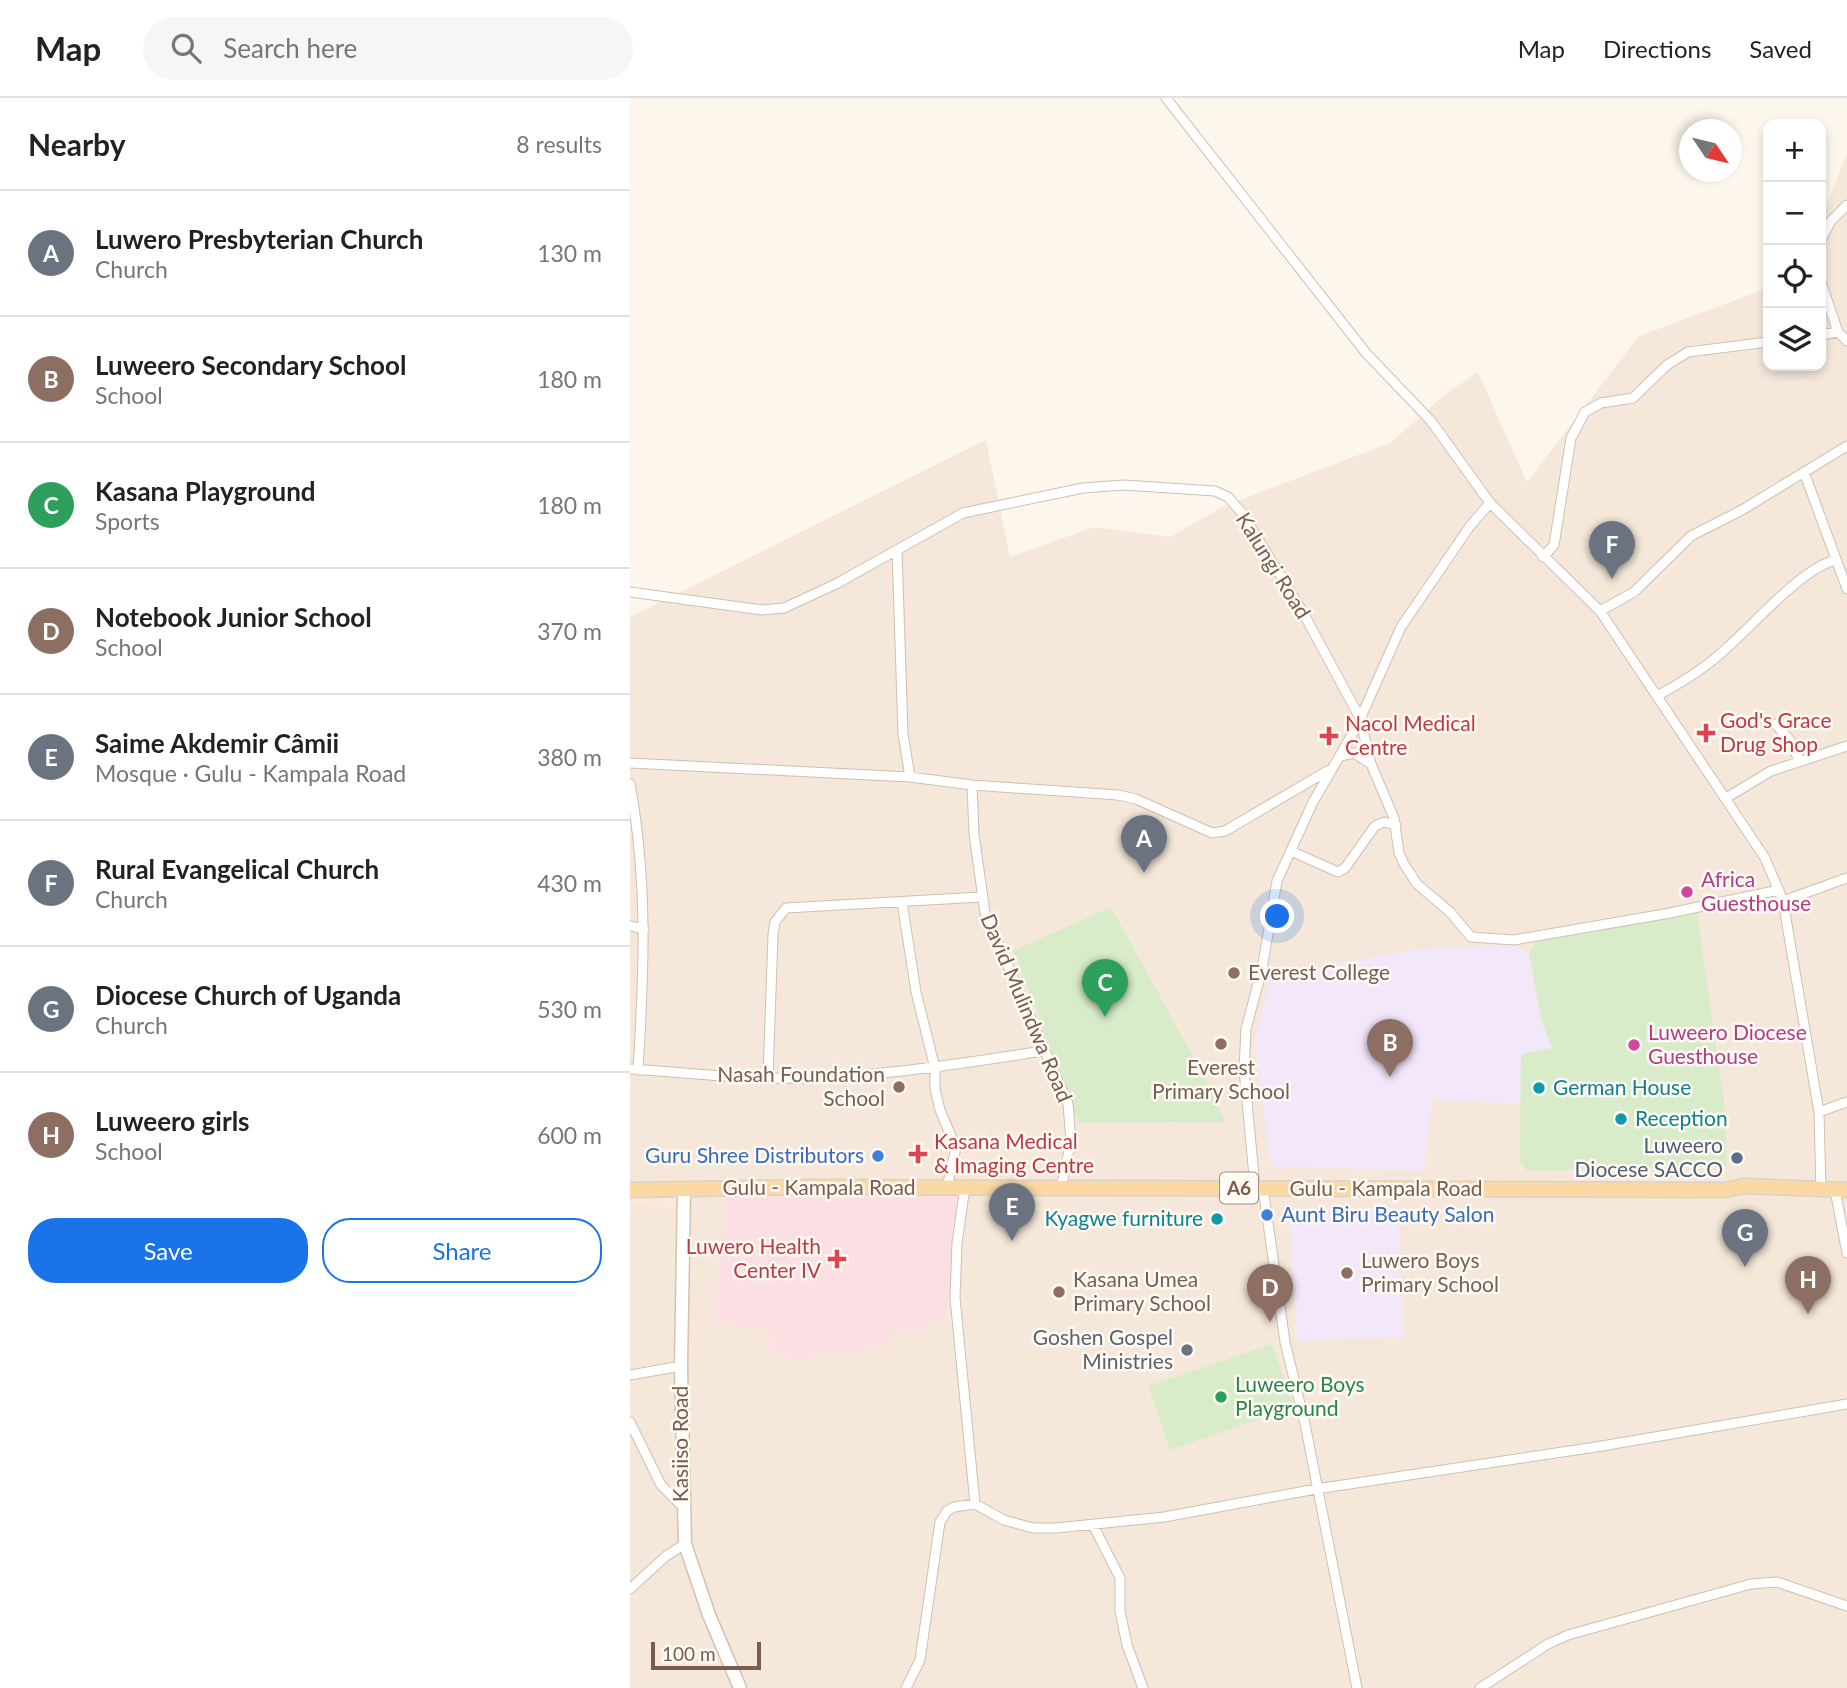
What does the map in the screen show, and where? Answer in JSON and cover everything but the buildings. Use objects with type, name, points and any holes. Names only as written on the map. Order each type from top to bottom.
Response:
[{"type":"main road","name":"Gulu - Kampala Road","points":[[630,1190],[965,1187],[1725,1190],[1744,1186],[1834,1190]]},
{"type":"main road","name":"Kasiiso Road","points":[[684,1189],[681,1366],[684,1544],[709,1615],[740,1688]]},
{"type":"street","points":[[1166,98],[1366,353],[1431,421],[1490,503],[1600,611],[1765,858],[1783,901],[1819,1112],[1847,1252]]},
{"type":"street","points":[[1826,231],[1847,205]]},
{"type":"street","points":[[1826,297],[1838,332],[1847,341]]},
{"type":"street","points":[[1826,334],[1838,332]]},
{"type":"street","points":[[1544,556],[1554,545],[1571,438],[1586,412],[1601,403],[1633,398],[1667,365],[1688,352],[1763,343]]},
{"type":"street","points":[[1600,611],[1634,592],[1691,536],[1847,446]]},
{"type":"street","points":[[1804,472],[1847,589]]},
{"type":"street","name":"Kalungi Road","points":[[897,550],[963,513],[1012,501],[1083,488],[1123,485],[1215,491],[1228,497],[1242,513],[1301,610],[1360,718]]},
{"type":"street","points":[[1356,1688],[1316,1489],[1306,1424],[1284,1342],[1259,1188],[1244,1069],[1246,1029],[1261,976],[1277,881],[1330,769],[1360,718],[1401,627],[1470,526],[1490,503]]},
{"type":"street","points":[[630,592],[762,610],[784,608],[897,550],[903,734],[910,777]]},
{"type":"street","points":[[1657,696],[1681,683],[1718,656],[1813,569],[1836,560]]},
{"type":"street","points":[[1360,718],[1371,764],[1396,825],[1399,853],[1417,884],[1475,939],[1514,940],[1682,911],[1779,890]]},
{"type":"street","points":[[1775,724],[1789,739],[1800,760]]},
{"type":"street","points":[[1726,798],[1771,771],[1847,746]]},
{"type":"street","points":[[1340,756],[1354,753],[1371,764]]},
{"type":"street","points":[[630,763],[910,777],[972,785],[1118,795],[1136,799],[1203,830],[1219,833],[1330,769]]},
{"type":"street","points":[[630,784],[639,831],[644,929],[634,1069],[768,1078],[935,1068],[1043,1051]]},
{"type":"street","name":"David Mulindwa Road","points":[[972,785],[981,897],[990,928],[1043,1051],[1062,1088],[1070,1114],[1071,1141],[1061,1189]]},
{"type":"street","points":[[1293,852],[1338,872],[1345,868],[1376,826],[1384,821],[1396,825]]},
{"type":"street","points":[[1783,901],[1847,878]]},
{"type":"street","points":[[768,1078],[774,934],[780,914],[786,908],[981,897]]},
{"type":"street","points":[[902,902],[916,992],[935,1068],[940,1110],[956,1148],[947,1187]]},
{"type":"street","points":[[630,926],[644,929]]},
{"type":"street","points":[[1819,1112],[1847,1102]]},
{"type":"street","points":[[965,1187],[957,1243],[955,1297],[975,1504]]},
{"type":"street","points":[[630,1375],[681,1366]]},
{"type":"street","points":[[906,1688],[919,1660],[940,1522],[947,1511],[954,1507],[975,1504],[1004,1520],[1033,1528],[1164,1517],[1316,1489],[1595,1447],[1847,1404]]},
{"type":"street","points":[[630,1422],[661,1485],[682,1506]]},
{"type":"street","points":[[1093,1525],[1120,1578],[1122,1622],[1143,1688]]},
{"type":"street","points":[[630,1589],[684,1544]]},
{"type":"street","points":[[1480,1688],[1548,1644],[1568,1635],[1751,1584],[1777,1582],[1847,1606]]},
{"type":"shaded area","points":[[1847,153],[1847,1688],[630,1688],[630,617],[986,440],[1010,557],[1094,527],[1170,537],[1224,506],[1390,443],[1448,392],[1478,372],[1527,482],[1639,336],[1763,290],[1763,371],[1826,371],[1826,206]]},
{"type":"shaded area","points":[[1511,944],[1529,953],[1541,1019],[1553,1049],[1521,1055],[1520,1104],[1433,1100],[1424,1171],[1271,1166],[1254,1038],[1271,978],[1412,950]]},
{"type":"shaded area","points":[[630,1195],[676,1197],[676,1208],[630,1205]]},
{"type":"shaded area","name":"Luwero Health Center IV","points":[[726,1197],[965,1197],[944,1321],[912,1332],[892,1334],[882,1347],[796,1359],[772,1351],[770,1330],[714,1322]]},
{"type":"shaded area","name":"Luwero Boys Primary School","points":[[1399,1207],[1403,1337],[1297,1341],[1288,1209]]},
{"type":"green space","points":[[1111,907],[1207,1082],[1225,1122],[1079,1123],[1013,951]]},
{"type":"green space","name":"Luweero Diocese Guesthouse","points":[[1697,913],[1724,1101],[1727,1166],[1527,1171],[1520,1161],[1521,1054],[1552,1048],[1541,1019],[1529,953],[1537,940]]},
{"type":"green space","name":"Luweero Boys Playground","points":[[1272,1344],[1294,1407],[1170,1450],[1148,1386]]},
{"type":"place","name":"Rural Evangelical Church","points":[[1612,579]]},
{"type":"place","name":"God's Grace Drug Shop","points":[[1706,733]]},
{"type":"place","name":"Nacol Medical Centre","points":[[1329,736]]},
{"type":"place","name":"Luwero Presbyterian Church","points":[[1144,873]]},
{"type":"place","name":"Africa Guesthouse","points":[[1687,892]]},
{"type":"place","name":"Everest College","points":[[1234,973]]},
{"type":"place","name":"Kasana Playground","points":[[1105,1017]]},
{"type":"place","name":"Everest Primary School","points":[[1221,1044]]},
{"type":"place","name":"Luweero Diocese Guesthouse","points":[[1634,1045]]},
{"type":"place","name":"Luweero Secondary School","points":[[1390,1077]]},
{"type":"place","name":"Nasah Foundation School","points":[[899,1087]]},
{"type":"place","name":"German House","points":[[1539,1088]]},
{"type":"place","name":"Reception","points":[[1621,1119]]},
{"type":"place","name":"Kasana Medical & Imaging Centre","points":[[918,1154]]},
{"type":"place","name":"Guru Shree Distributors","points":[[878,1156]]},
{"type":"place","name":"Luweero Diocese SACCO","points":[[1737,1158]]},
{"type":"place","name":"Aunt Biru Beauty Salon","points":[[1267,1215]]},
{"type":"place","name":"Kyagwe furniture","points":[[1217,1219]]},
{"type":"place","name":"Saime Akdemir Câmii","points":[[1012,1241]]},
{"type":"place","name":"Luwero Health Center IV","points":[[837,1259]]},
{"type":"place","name":"Diocese Church of Uganda","points":[[1745,1267]]},
{"type":"place","name":"Luwero Boys Primary School","points":[[1347,1273]]},
{"type":"place","name":"Kasana Umea Primary School","points":[[1059,1292]]},
{"type":"place","name":"Luweero girls","points":[[1808,1314]]},
{"type":"place","name":"Notebook Junior School","points":[[1270,1322]]},
{"type":"place","name":"Goshen Gospel Ministries","points":[[1187,1350]]},
{"type":"place","name":"Luweero Boys Playground","points":[[1221,1397]]}]
